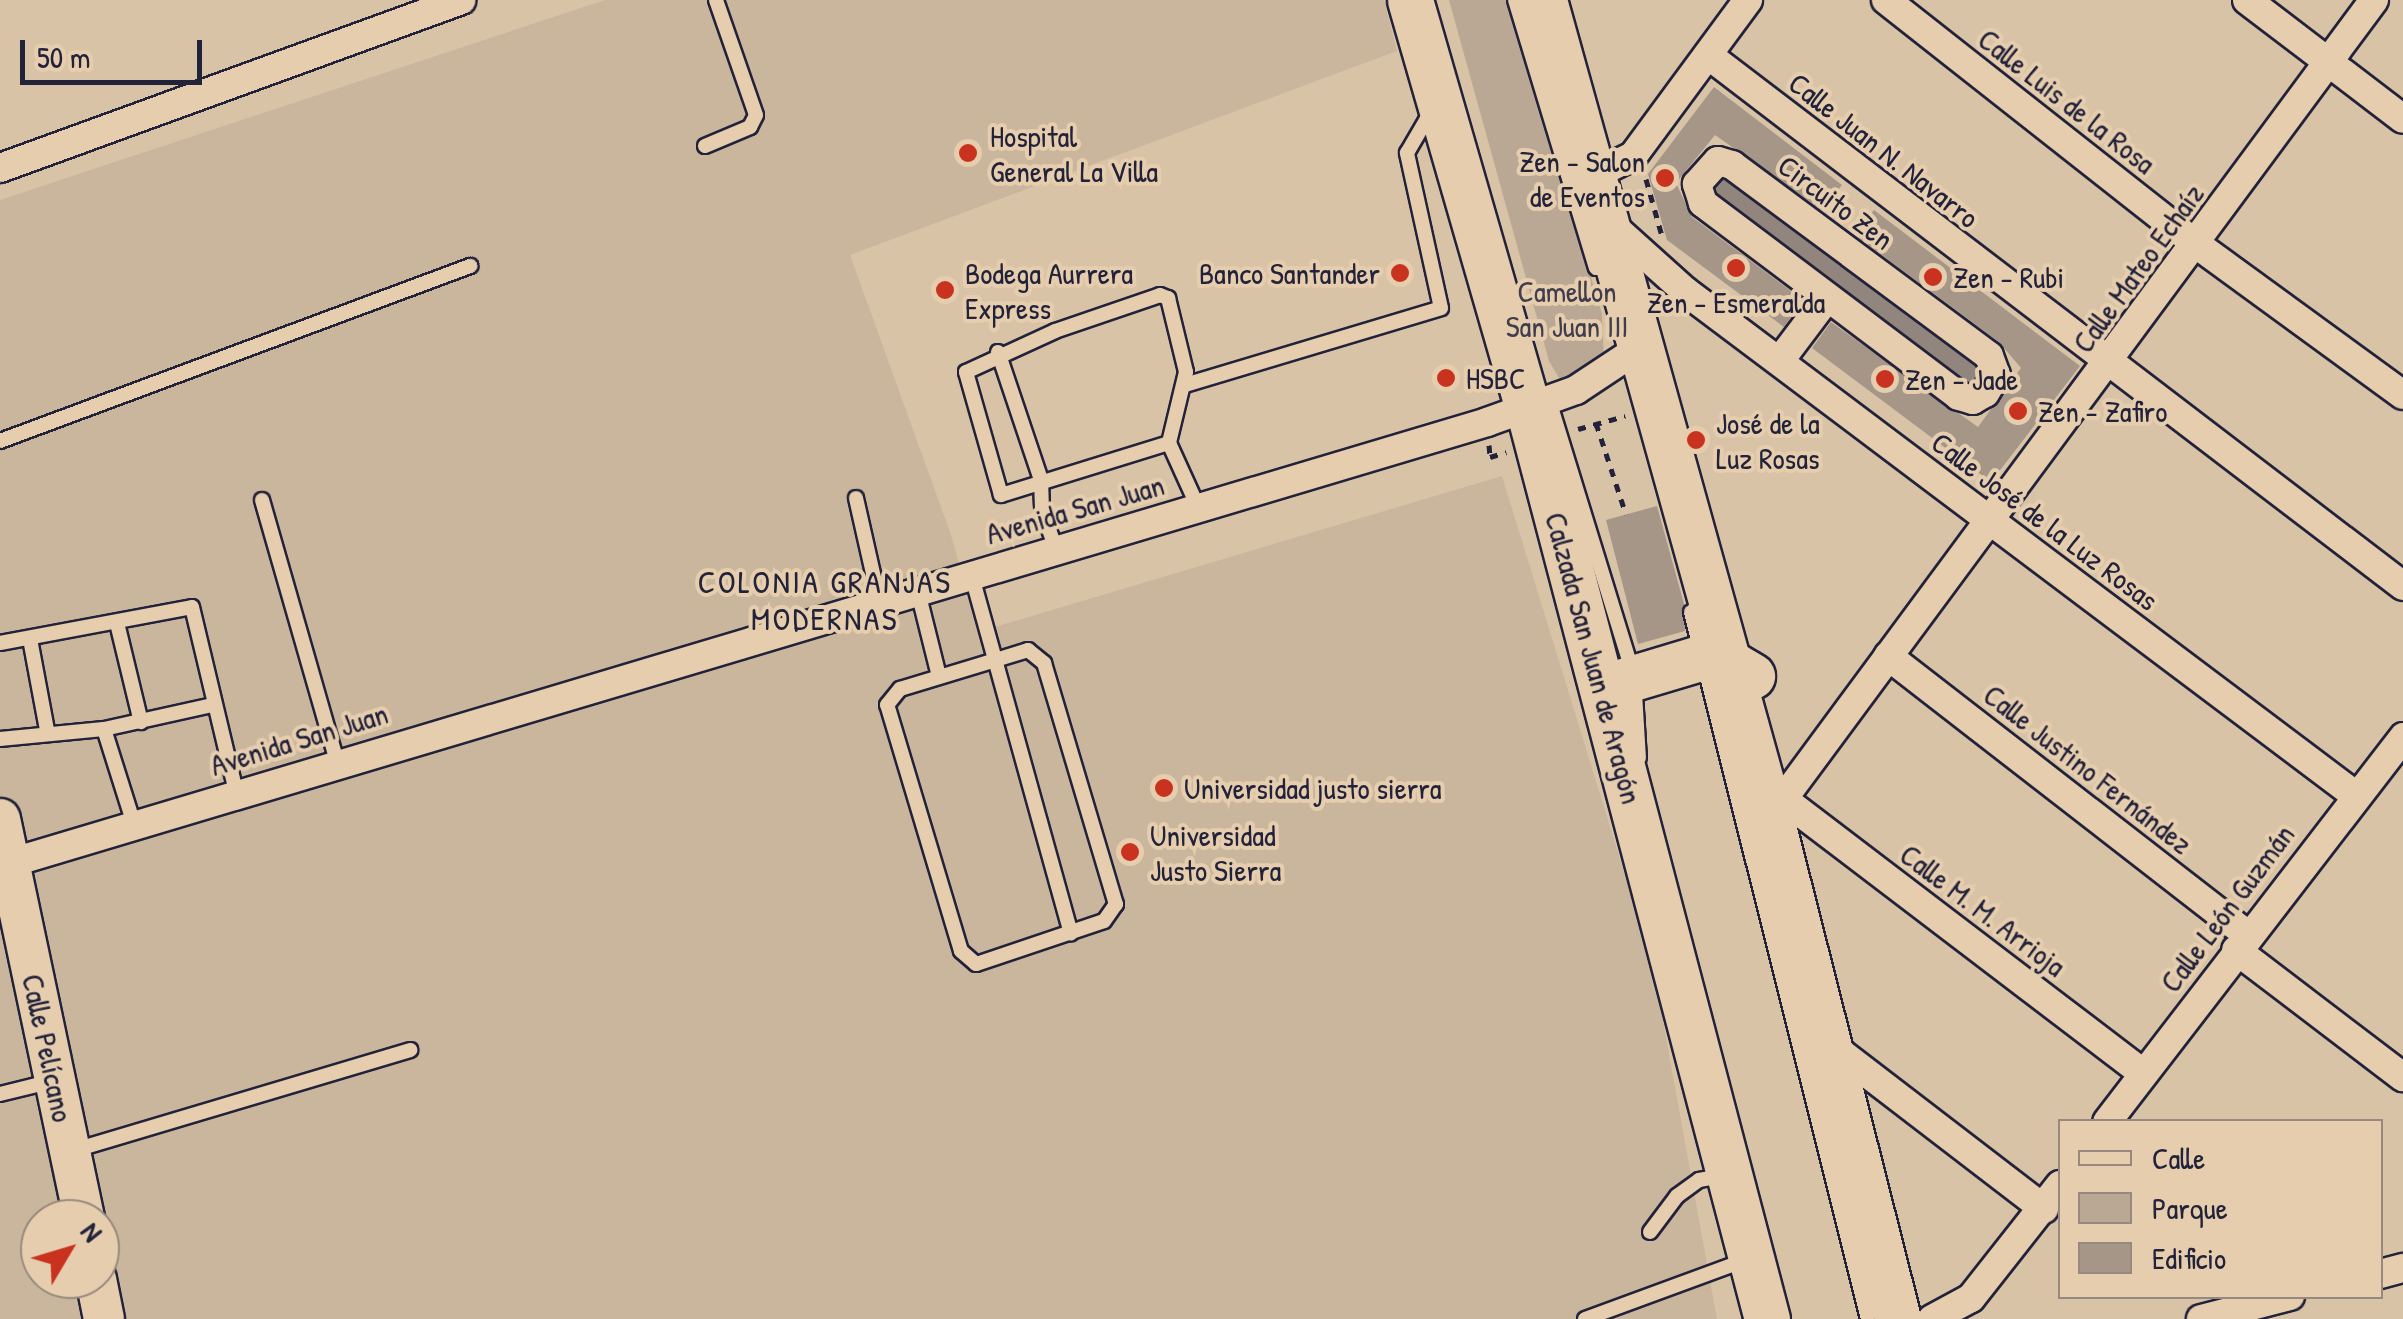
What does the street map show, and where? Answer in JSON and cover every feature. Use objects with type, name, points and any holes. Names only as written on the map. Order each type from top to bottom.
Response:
[{"type":"main road","name":"Calzada San Juan de Aragón","points":[[1410,0],[1438,104],[1540,398],[1618,682],[1715,1127],[1728,1176],[1755,1237],[1767,1319]]},
{"type":"main road","points":[[1544,0],[1606,220],[1628,357],[1716,659]]},
{"type":"main road","points":[[1618,682],[1716,659],[1767,686],[1789,768],[1775,799],[1898,1319]]},
{"type":"main road","points":[[1715,1127],[1780,1291],[1800,1319]]},
{"type":"street","points":[[1594,175],[1633,156],[1748,0]]},
{"type":"street","name":"Calle Luis de la Rosa","points":[[1886,0],[2196,244],[2403,395]]},
{"type":"street","points":[[2247,0],[2403,119]]},
{"type":"street","name":"Calle Mateo Echaíz","points":[[1775,799],[1993,523],[2374,0]]},
{"type":"street","points":[[0,168],[455,1]]},
{"type":"street","name":"Calle Juan N. Navarro","points":[[1708,54],[2106,365],[2403,586]]},
{"type":"street","name":"Circuito Zen","points":[[1718,161],[1732,165],[1989,356],[1996,375],[1980,398],[1966,400],[1827,298],[1703,202],[1696,191],[1706,168],[1718,161]]},
{"type":"street","name":"Calle José de la Luz Rosas","points":[[1606,220],[1685,291],[1781,359],[2354,795]]},
{"type":"street","points":[[1781,359],[1827,298]]},
{"type":"street","name":"Avenida San Juan","points":[[5,864],[1198,506],[1540,398],[1628,357]]},
{"type":"street","name":"Calle Justino Fernández","points":[[1888,656],[2403,1077]]},
{"type":"street","name":"Calle León Guzmán","points":[[2109,1119],[2354,795],[2403,737]]},
{"type":"street","name":"Calle M. M. Arrioja","points":[[1775,799],[2143,1072]]},
{"type":"street","name":"Calle Pelícano","points":[[0,818],[5,864],[80,1199]]},
{"type":"street","points":[[1832,1047],[2044,1208]]},
{"type":"street","points":[[1932,1319],[1971,1298],[2058,1189]]},
{"type":"street","points":[[2201,1319],[2278,1299]]},
{"type":"lane","points":[[705,146],[744,131],[756,115],[716,0]]},
{"type":"lane","points":[[1427,0],[1488,227],[1525,331]]},
{"type":"lane","points":[[1515,0],[1601,285]]},
{"type":"lane","points":[[1185,385],[1441,308],[1407,153],[1411,136],[1438,104]]},
{"type":"lane","points":[[0,441],[470,266]]},
{"type":"lane","points":[[1169,443],[1001,494],[965,376],[998,352],[1160,295],[1174,305],[1185,385],[1169,443],[1198,506]]},
{"type":"lane","points":[[998,352],[1041,480],[1042,510],[1056,549]]},
{"type":"lane","points":[[1635,395],[1650,450]]},
{"type":"lane","points":[[856,498],[879,600]]},
{"type":"lane","points":[[262,500],[337,762]]},
{"type":"lane","points":[[972,573],[1071,933]]},
{"type":"lane","points":[[917,588],[939,676]]},
{"type":"lane","points":[[1688,601],[1716,659],[1868,1319]]},
{"type":"lane","points":[[0,643],[192,607],[236,792]]},
{"type":"lane","points":[[117,623],[141,722]]},
{"type":"lane","points":[[30,639],[47,730]]},
{"type":"lane","points":[[1028,650],[1044,663],[1114,896],[1110,916],[984,963],[964,958],[887,704],[894,692],[993,660],[1028,650]]},
{"type":"lane","points":[[1585,1319],[1755,1237],[1618,682]]},
{"type":"lane","points":[[0,739],[47,730],[104,729],[212,704]]},
{"type":"lane","points":[[104,729],[134,824]]},
{"type":"lane","points":[[70,1152],[410,1050]]},
{"type":"lane","points":[[0,1094],[54,1081]]},
{"type":"lane","points":[[1650,1232],[1699,1180],[1728,1176]]},
{"type":"path","points":[[1596,423],[1626,514]]},
{"type":"shaded area","points":[[605,0],[1384,0],[1397,51],[850,255],[951,535],[978,632],[1502,476],[1653,966],[1717,1319],[0,1319],[0,200]]},
{"type":"shaded area","points":[[1720,169],[1986,368],[1969,390],[1703,193]]},
{"type":"green space","name":"Camellon San Juan III","points":[[1449,0],[1507,0],[1602,314],[1604,360],[1565,388],[1549,361]]},
{"type":"building","points":[[1714,87],[1842,185],[1822,210],[1715,135],[1676,183],[1692,217],[1803,300],[1784,327],[1667,240],[1648,174]]},
{"type":"building","points":[[1874,210],[2080,366],[1991,482],[1812,348],[1831,322],[1978,427],[2021,368],[1999,342],[1855,235]]},
{"type":"building","points":[[1657,506],[1684,604],[1685,631],[1638,644],[1606,520]]},
{"type":"place","name":"Hospital General La Villa","points":[[968,153]]},
{"type":"place","name":"Zen - Salon de Eventos","points":[[1665,178]]},
{"type":"place","name":"Zen - Esmeralda","points":[[1736,268]]},
{"type":"place","name":"Banco Santander","points":[[1400,273]]},
{"type":"place","name":"Zen - Rubi","points":[[1933,277]]},
{"type":"place","name":"Bodega Aurrera Express","points":[[945,290]]},
{"type":"place","name":"HSBC","points":[[1446,378]]},
{"type":"place","name":"Zen - Jade","points":[[1885,379]]},
{"type":"place","name":"Zen - Zafiro","points":[[2018,411]]},
{"type":"place","name":"José de la Luz Rosas","points":[[1696,440]]},
{"type":"place","name":"Universidad justo sierra","points":[[1164,788]]},
{"type":"place","name":"Universidad Justo Sierra","points":[[1130,852]]},
{"type":"district","name":"COLONIA GRANJAS MODERNAS","points":[[825,602]]}]
